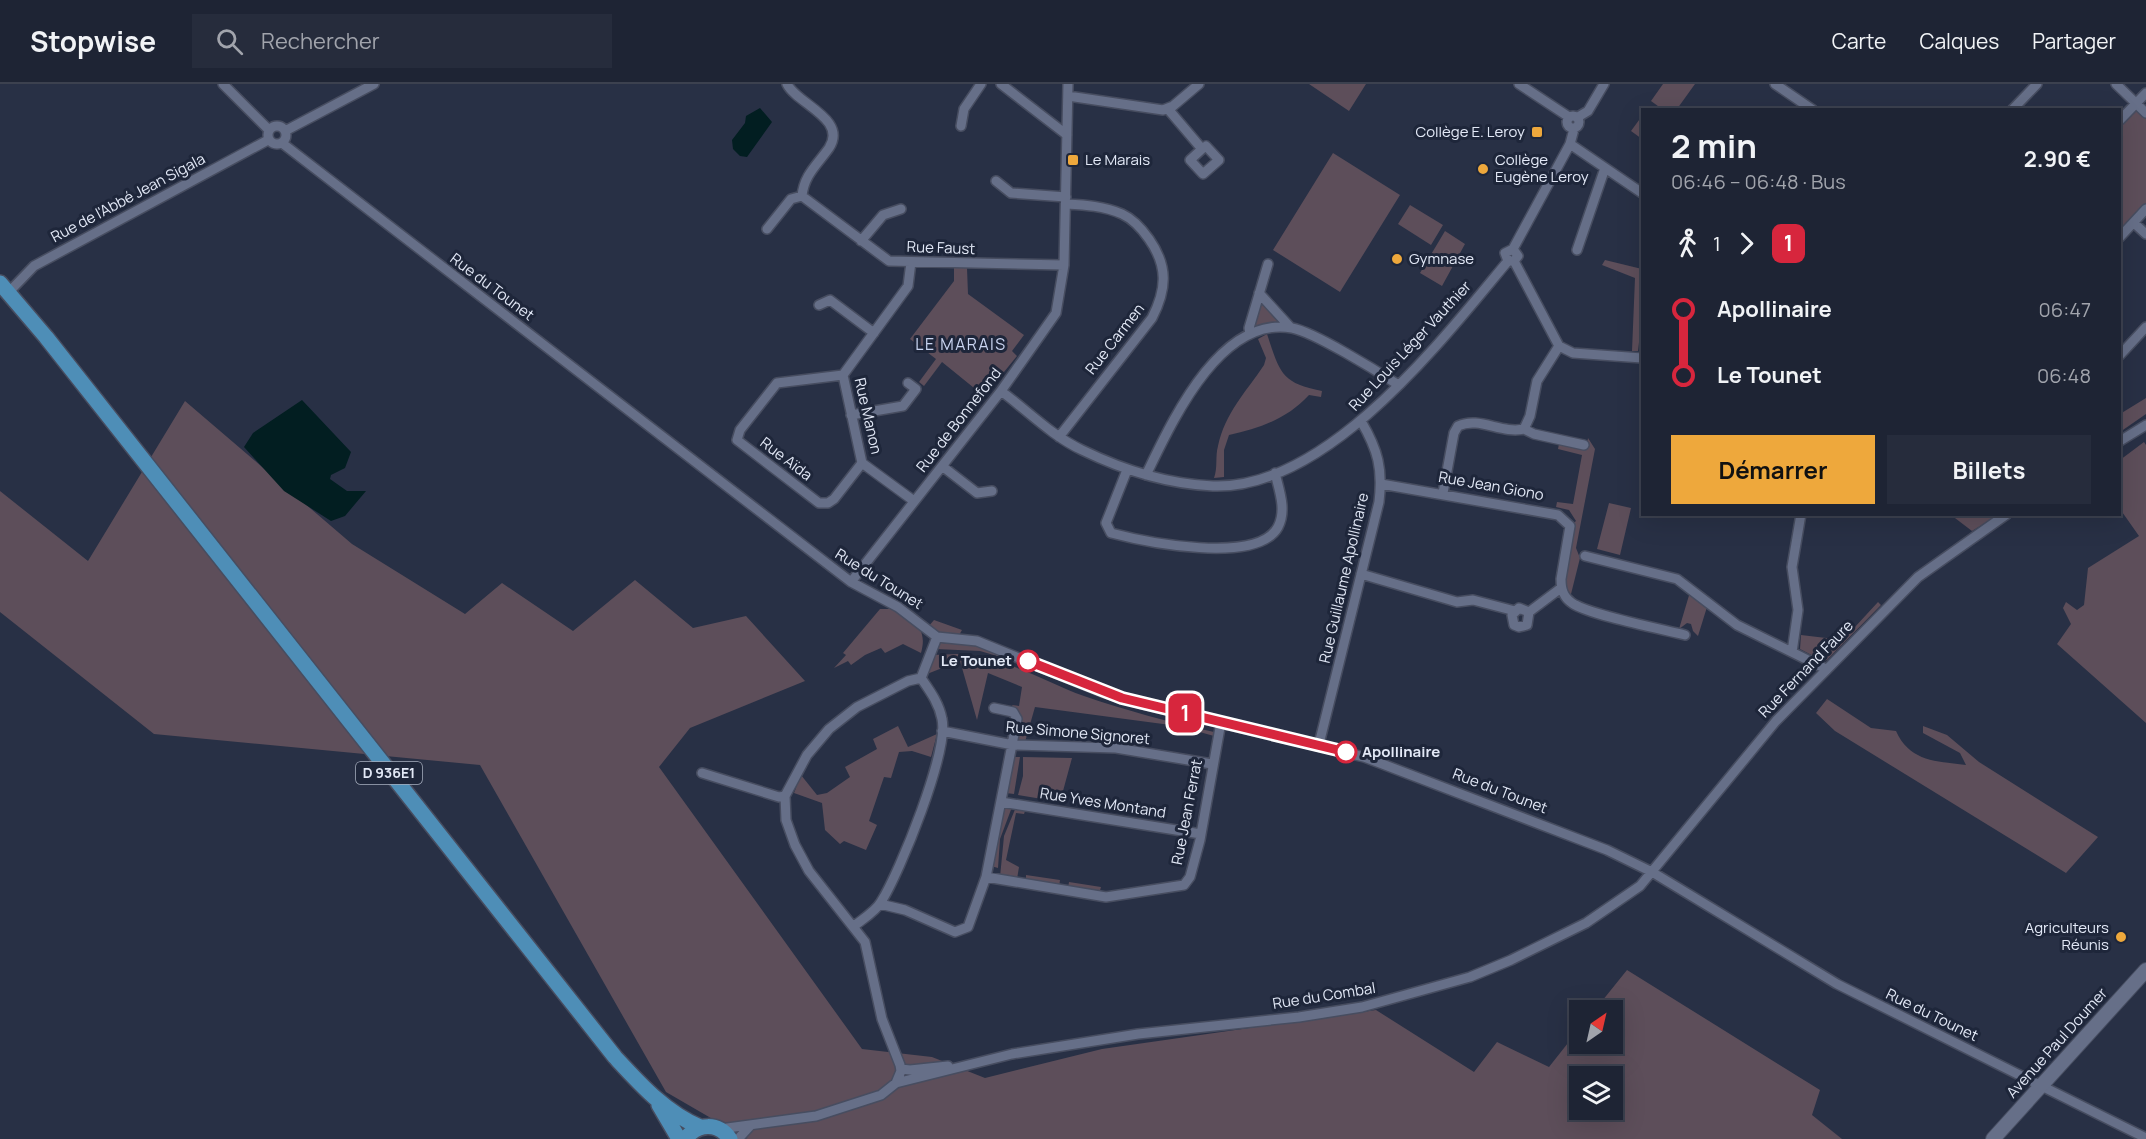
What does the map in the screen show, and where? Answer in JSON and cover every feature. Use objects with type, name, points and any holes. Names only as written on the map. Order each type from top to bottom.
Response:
[{"type":"main road","name":"D 936E1","points":[[2,294],[41,342],[57,355],[615,1057],[654,1098],[682,1118],[700,1127]]},
{"type":"main road","name":"Avenue Paul Doumer","points":[[1993,1139],[2146,970]]},
{"type":"main road","name":"D 936E1","points":[[654,1098],[679,1139]]},
{"type":"main road","points":[[685,1139],[700,1127],[718,1128],[730,1139]]},
{"type":"street","points":[[223,84],[276,145],[285,140],[285,131]]},
{"type":"street","points":[[285,131],[374,84]]},
{"type":"street","points":[[767,229],[790,199],[802,196],[807,175],[831,146],[833,137],[831,126],[825,117],[796,96],[787,84]]},
{"type":"street","points":[[961,126],[963,108],[981,84]]},
{"type":"street","points":[[1001,84],[1067,135]]},
{"type":"street","name":"Rue de Bonnefond","points":[[850,582],[1001,391],[1056,313],[1062,290],[1064,265],[1068,84]]},
{"type":"street","points":[[1168,109],[1199,84]]},
{"type":"street","points":[[1519,84],[1574,117],[1588,111],[1604,84]]},
{"type":"street","points":[[2014,108],[2037,84]]},
{"type":"street","points":[[2116,84],[2146,113]]},
{"type":"street","points":[[1781,86],[1810,108]]},
{"type":"street","points":[[2121,119],[2146,93]]},
{"type":"street","points":[[1068,96],[1168,109],[1202,149]]},
{"type":"street","name":"Rue Louis Léger Vauthier","points":[[1001,391],[1080,450],[1127,470],[1167,481],[1215,486],[1254,480],[1275,473],[1328,446],[1361,421],[1511,261],[1505,253],[1513,249],[1570,144],[1574,129],[1580,122],[1574,117]]},
{"type":"street","points":[[269,135],[279,126],[285,131]]},
{"type":"street","name":"Rue de l'Abbé Jean Sigala","points":[[2,294],[34,266],[269,135]]},
{"type":"street","name":"Rue du Tounet","points":[[282,143],[850,582],[898,607],[937,637],[977,641],[1102,692],[1319,744],[1375,760],[1562,831],[1652,872],[1837,984],[2146,1138]]},
{"type":"street","points":[[1570,144],[1641,192]]},
{"type":"street","points":[[1576,250],[1605,168]]},
{"type":"street","name":"Rue Carmen","points":[[996,181],[1011,193],[1066,200],[1123,215],[1139,226],[1163,262],[1165,282],[1162,299],[1152,318],[1059,436]]},
{"type":"street","name":"Rue Faust","points":[[802,196],[889,261],[1064,265]]},
{"type":"street","points":[[861,241],[883,214],[901,209]]},
{"type":"street","points":[[2121,236],[2146,209]]},
{"type":"street","points":[[2134,223],[2146,234]]},
{"type":"street","points":[[1511,261],[1559,346],[1573,353],[1641,358]]},
{"type":"street","name":"Rue Manon","points":[[910,262],[908,286],[843,375],[862,463],[914,501]]},
{"type":"street","points":[[1250,334],[1249,328],[1268,264]]},
{"type":"street","points":[[1259,293],[1291,328],[1380,372],[1397,384]]},
{"type":"street","points":[[819,305],[830,300],[874,333]]},
{"type":"street","points":[[2121,354],[2146,327]]},
{"type":"street","points":[[1146,475],[1177,411],[1217,358],[1229,346],[1250,334],[1291,328]]},
{"type":"street","points":[[1524,429],[1528,423],[1537,381],[1559,346]]},
{"type":"street","name":"Rue Aïda","points":[[843,375],[777,383],[740,430],[738,440],[819,503],[828,503],[834,499],[862,463]]},
{"type":"street","points":[[851,415],[903,406],[916,389],[908,383]]},
{"type":"street","name":"Rue Guillaume Apollinaire","points":[[1319,744],[1381,483],[1375,445],[1361,421]]},
{"type":"street","points":[[1443,493],[1454,433],[1458,426],[1473,423],[1511,430],[1524,429],[1534,434],[1584,445]]},
{"type":"street","points":[[2121,440],[2146,424]]},
{"type":"street","points":[[942,466],[977,493],[992,491]]},
{"type":"street","points":[[1127,470],[1106,523],[1111,533],[1149,543],[1186,548],[1257,543],[1269,538],[1278,527],[1282,515],[1275,473]]},
{"type":"street","name":"Rue Jean Giono","points":[[1381,483],[1549,512],[1566,520],[1570,532],[1561,588]]},
{"type":"street","points":[[1792,652],[1798,610],[1792,567],[1801,516]]},
{"type":"street","name":"Rue Fernand Faure","points":[[1652,872],[1747,753],[1826,669],[1918,578],[2004,516]]},
{"type":"street","points":[[1585,556],[1677,579],[1737,625],[1826,669]]},
{"type":"street","points":[[1361,574],[1458,602],[1473,600],[1515,611],[1519,609],[1529,612]]},
{"type":"street","points":[[1515,611],[1511,621],[1519,627],[1527,625],[1529,612],[1561,588],[1566,597],[1581,608],[1685,635]]},
{"type":"street","points":[[921,678],[937,637]]},
{"type":"street","points":[[854,926],[880,904],[908,844],[937,760],[943,720],[936,700],[921,678]]},
{"type":"street","points":[[896,1083],[901,1069],[882,1019],[865,942],[809,871],[795,845],[786,820],[785,796],[807,755],[829,729],[857,707],[908,681],[921,678]]},
{"type":"street","points":[[880,904],[905,910],[955,932],[963,930],[972,919],[986,877],[1013,745],[1016,714],[994,708]]},
{"type":"street","name":"Rue Jean Ferrat","points":[[986,877],[1106,897],[1179,888],[1188,882],[1201,834],[1221,722]]},
{"type":"street","name":"Rue Simone Signoret","points":[[942,732],[1013,745],[1116,748],[1212,764]]},
{"type":"street","points":[[702,773],[779,798],[785,796]]},
{"type":"street","name":"Rue Yves Montand","points":[[1001,802],[1201,834]]},
{"type":"street","name":"Rue du Combal","points":[[901,1069],[971,1063],[1138,1034],[1299,1017],[1362,1007],[1410,995],[1491,969],[1586,923],[1620,901],[1652,872]]},
{"type":"street","name":"Rue du Combal","points":[[718,1128],[816,1116],[881,1095],[896,1083],[914,1081],[971,1063]]},
{"type":"street","points":[[738,1139],[751,1125]]},
{"type":"shaded area","points":[[1309,84],[1366,84],[1349,111]]},
{"type":"shaded area","points":[[1663,84],[1695,84],[1678,108],[1661,108],[1651,101]]},
{"type":"shaded area","points":[[760,108],[772,122],[747,157],[740,156],[733,149],[732,140],[745,123],[746,116]]},
{"type":"shaded area","points":[[2138,111],[2146,116],[2146,203],[2121,230],[2121,126],[2132,113]]},
{"type":"shaded area","points":[[1641,117],[1641,138],[1631,131]]},
{"type":"shaded area","points":[[1333,153],[1400,195],[1340,292],[1273,250]]},
{"type":"shaded area","points":[[1410,205],[1443,225],[1431,245],[1398,224]]},
{"type":"shaded area","points":[[1445,231],[1465,244],[1442,286],[1420,273]]},
{"type":"shaded area","points":[[1605,260],[1641,269],[1641,325],[1638,351],[1632,351],[1635,278],[1602,265]]},
{"type":"shaded area","points":[[954,268],[967,268],[968,294],[1024,335],[1012,351],[1017,356],[995,383],[990,379],[979,392],[942,362],[924,386],[919,382],[936,359],[910,339],[954,281]]},
{"type":"shaded area","points":[[1263,303],[1277,320],[1277,324],[1255,329],[1252,327],[1259,304]]},
{"type":"shaded area","points":[[1267,334],[1275,358],[1284,374],[1298,384],[1322,391],[1321,397],[1309,395],[1292,410],[1272,421],[1229,435],[1224,450],[1224,477],[1214,478],[1221,434],[1237,403],[1264,365],[1266,358],[1258,339]]},
{"type":"shaded area","points":[[2146,398],[2146,414],[2121,431],[2121,413]]},
{"type":"shaded area","points":[[302,400],[351,452],[345,468],[331,475],[330,479],[347,491],[366,491],[345,516],[331,521],[284,491],[244,447],[253,433]]},
{"type":"shaded area","points":[[185,401],[352,544],[465,614],[502,583],[573,631],[635,580],[693,628],[746,616],[805,681],[690,728],[659,767],[862,1049],[932,1057],[985,1078],[1102,1049],[1376,1010],[1474,1072],[1497,1042],[1549,1067],[1569,1042],[1569,1054],[1623,1054],[1623,1000],[1603,1000],[1627,970],[1820,1090],[1812,1115],[1842,1139],[747,1139],[666,1092],[480,765],[154,734],[0,612],[0,491],[88,561]]},
{"type":"shaded area","points":[[1588,438],[1595,449],[1576,548],[1580,558],[1570,598],[1564,583],[1574,531],[1571,525],[1576,521],[1569,510],[1556,507],[1557,502],[1573,504],[1582,455],[1558,449],[1559,444],[1586,450]]},
{"type":"shaded area","points":[[2144,442],[2146,445],[2146,723],[2057,644],[2071,624],[2063,608],[2066,602],[2077,610],[2084,605],[2088,568],[2139,536],[2121,510],[2121,459]]},
{"type":"shaded area","points":[[1609,503],[1631,508],[1620,555],[1597,549]]},
{"type":"shaded area","points":[[1952,516],[1996,516],[1972,531]]},
{"type":"shaded area","points":[[1690,592],[1707,607],[1698,636],[1691,624],[1687,623],[1679,629]]},
{"type":"shaded area","points":[[1878,602],[1881,605],[1827,660],[1823,661],[1800,649],[1801,635],[1843,640]]},
{"type":"shaded area","points":[[888,606],[910,619],[920,629],[923,643],[921,653],[903,644],[885,653],[881,648],[851,665],[848,661],[834,668],[846,655],[843,653],[880,609],[889,609]]},
{"type":"shaded area","points":[[934,620],[962,630],[958,637],[941,634],[928,627]]},
{"type":"shaded area","points":[[941,643],[979,645],[1005,656],[1004,658],[980,651],[936,649]]},
{"type":"shaded area","points":[[933,655],[974,655],[1006,664],[1084,696],[1116,707],[1214,732],[1214,736],[1178,726],[1035,707],[1025,742],[1017,741],[1020,717],[1012,705],[1019,706],[1022,687],[988,673],[977,720],[960,661],[927,674]]},
{"type":"shaded area","points":[[1030,665],[1216,726],[1111,701],[1028,668]]},
{"type":"shaded area","points":[[1827,699],[1871,728],[1896,731],[1902,741],[1916,754],[1934,761],[1966,765],[1960,753],[1923,733],[1923,726],[1947,735],[1979,762],[2098,837],[2066,873],[1835,731],[1816,713]]},
{"type":"shaded area","points":[[898,726],[908,747],[937,734],[931,757],[912,751],[899,752],[891,778],[884,777],[869,821],[877,825],[866,850],[844,841],[840,844],[825,830],[822,803],[794,793],[801,775],[817,795],[827,793],[850,777],[845,767],[877,749],[873,739]]},
{"type":"shaded area","points":[[1013,757],[1020,757],[1014,794],[1006,793]]},
{"type":"shaded area","points":[[1023,757],[1072,758],[1060,802],[1018,795],[1023,776]]},
{"type":"shaded area","points":[[1012,807],[1000,839],[998,868],[991,866],[1002,809]]},
{"type":"shaded area","points":[[1016,807],[1017,810],[1025,811],[1024,814],[1016,813],[1006,860],[1019,867],[1017,879],[1000,877],[1004,836]]},
{"type":"shaded area","points":[[1026,875],[1060,880],[1059,887],[1026,879]]},
{"type":"shaded area","points":[[1069,882],[1101,887],[1099,894],[1091,892],[1091,889],[1068,888]]},
{"type":"bus line","name":"1","points":[[1028,661],[1102,692],[1142,704],[1346,752]]},
{"type":"place","name":"Collège E. Leroy","points":[[1537,132]]},
{"type":"place","name":"Le Marais","points":[[1073,160]]},
{"type":"place","name":"Collège Eugène Leroy","points":[[1483,169]]},
{"type":"place","name":"Gymnase","points":[[1397,259]]},
{"type":"place","name":"Le Tounet","points":[[1028,661]]},
{"type":"place","name":"Apollinaire","points":[[1346,752]]},
{"type":"place","name":"Agriculteurs Réunis","points":[[2121,937]]},
{"type":"district","name":"LE MARAIS","points":[[961,344]]}]
